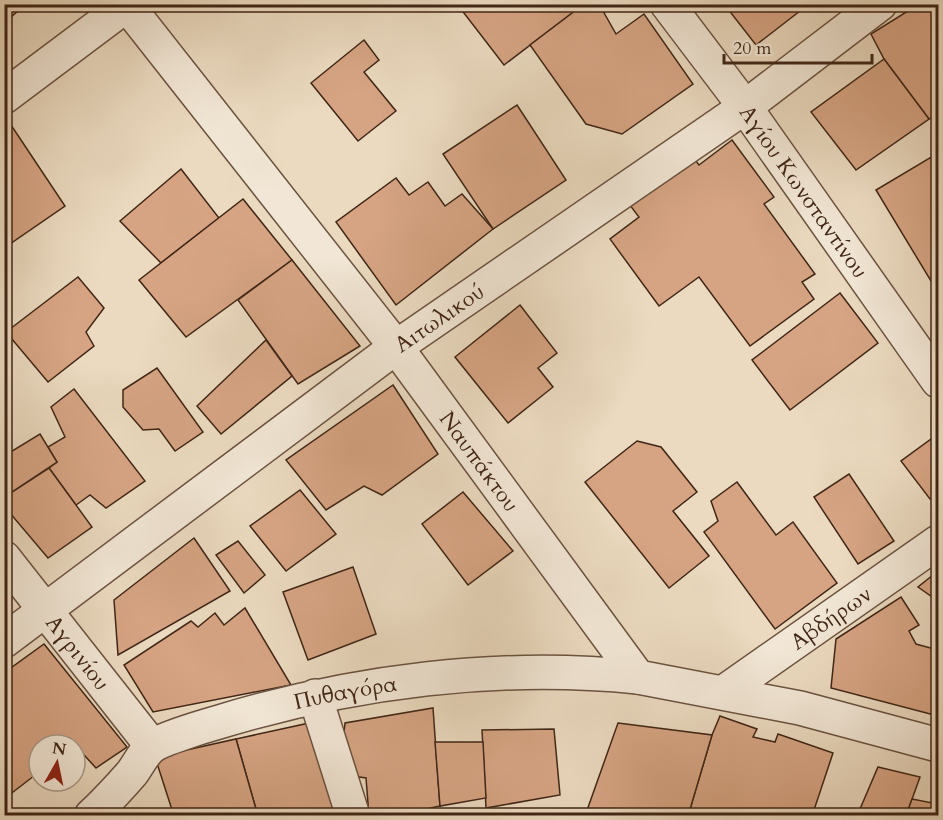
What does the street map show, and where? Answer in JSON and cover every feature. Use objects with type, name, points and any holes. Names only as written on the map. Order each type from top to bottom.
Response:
[{"type":"street","name":"Αγίου Κωνσταντίνου","points":[[667,4],[745,107],[939,381]]},
{"type":"street","name":"Αιτωλικού","points":[[4,641],[396,347],[745,107],[880,4]]},
{"type":"street","points":[[4,97],[127,5]]},
{"type":"street","name":"Ναυπάκτου","points":[[127,5],[396,347],[638,677]]},
{"type":"street","name":"Αβδήρων","points":[[724,692],[939,542]]},
{"type":"street","name":"Αγρινίου","points":[[4,558],[152,746]]},
{"type":"street","name":"Πυθαγόρα","points":[[91,816],[110,798],[152,746],[192,730],[315,696],[359,688],[492,674],[583,672],[638,677]]},
{"type":"street","points":[[638,677],[800,708],[939,745]]},
{"type":"street","points":[[315,696],[353,816]]},
{"type":"building","points":[[4,4],[26,4],[4,23]]},
{"type":"building","points":[[457,4],[584,4],[504,65]]},
{"type":"building","points":[[584,4],[599,4],[616,34],[644,14],[693,84],[622,134],[586,124],[530,45]]},
{"type":"building","points":[[724,4],[809,4],[756,45]]},
{"type":"building","points":[[919,4],[927,4],[938,22],[938,113],[929,119],[884,59],[871,34]]},
{"type":"building","points":[[927,4],[938,4],[938,22]]},
{"type":"building","points":[[364,40],[379,60],[364,72],[396,111],[358,141],[311,83]]},
{"type":"building","points":[[884,59],[929,119],[856,170],[811,112]]},
{"type":"building","points":[[517,105],[566,180],[493,229],[443,154]]},
{"type":"building","points":[[11,125],[65,206],[4,248],[4,128]]},
{"type":"building","points":[[732,140],[774,197],[764,204],[815,274],[802,282],[814,299],[750,346],[699,277],[659,306],[610,239],[639,217],[629,204],[693,157],[699,165]]},
{"type":"building","points":[[938,153],[938,277],[931,281],[876,190]]},
{"type":"building","points":[[181,169],[219,218],[161,263],[120,221]]},
{"type":"building","points":[[396,178],[409,195],[428,182],[445,206],[462,194],[493,229],[396,305],[336,222]]},
{"type":"building","points":[[243,199],[292,260],[186,337],[139,280]]},
{"type":"building","points":[[292,260],[360,346],[298,384],[238,300]]},
{"type":"building","points":[[78,277],[104,308],[86,332],[94,346],[48,382],[6,332]]},
{"type":"building","points":[[840,293],[878,343],[790,410],[752,360]]},
{"type":"building","points":[[520,305],[557,353],[538,368],[553,387],[508,423],[455,357]]},
{"type":"building","points":[[266,340],[292,376],[221,434],[197,406]]},
{"type":"building","points":[[157,368],[203,432],[175,451],[159,429],[143,430],[123,407],[123,390]]},
{"type":"building","points":[[393,385],[438,454],[382,495],[364,486],[326,510],[286,460]]},
{"type":"building","points":[[74,389],[145,481],[106,508],[90,495],[76,505],[49,468],[57,462],[48,447],[65,437],[51,407]]},
{"type":"building","points":[[40,434],[57,462],[9,494],[4,489],[4,456]]},
{"type":"building","points":[[938,434],[938,493],[930,499],[901,461]]},
{"type":"building","points":[[637,441],[661,447],[697,492],[673,511],[709,556],[669,588],[585,482]]},
{"type":"building","points":[[49,468],[92,527],[48,558],[4,506],[4,499]]},
{"type":"building","points":[[849,474],[894,541],[858,564],[814,497]]},
{"type":"building","points":[[737,482],[776,535],[793,522],[837,583],[775,629],[704,532],[718,521],[711,501]]},
{"type":"building","points":[[300,490],[336,534],[286,571],[250,526]]},
{"type":"building","points":[[463,492],[513,551],[468,585],[422,524]]},
{"type":"building","points":[[194,538],[230,591],[118,655],[114,600]]},
{"type":"building","points":[[238,541],[265,575],[244,593],[216,555]]},
{"type":"building","points":[[353,567],[376,634],[308,660],[283,592]]},
{"type":"building","points":[[938,571],[938,601],[918,587]]},
{"type":"building","points":[[901,597],[919,625],[909,631],[916,644],[938,650],[938,716],[831,688],[836,639]]},
{"type":"building","points":[[245,608],[291,685],[153,712],[124,665],[191,621],[198,627],[215,613],[224,625]]},
{"type":"building","points":[[44,644],[127,747],[96,768],[87,758],[87,733],[27,733],[27,781],[4,799],[4,673]]},
{"type":"building","points":[[433,708],[440,806],[426,809],[428,816],[369,816],[366,778],[352,776],[342,753],[345,723]]},
{"type":"building","points":[[720,716],[757,729],[753,737],[775,742],[778,734],[833,753],[812,816],[688,816],[712,735]]},
{"type":"building","points":[[314,722],[342,816],[258,816],[236,739]]},
{"type":"building","points":[[618,723],[712,735],[688,816],[585,816]]},
{"type":"building","points":[[554,729],[560,795],[486,808],[482,730]]},
{"type":"building","points":[[236,739],[258,816],[174,816],[155,757]]},
{"type":"building","points":[[435,742],[483,742],[486,798],[440,806]]},
{"type":"building","points":[[878,767],[920,777],[906,816],[857,816]]},
{"type":"building","points":[[912,799],[938,804],[938,816],[906,816]]}]
